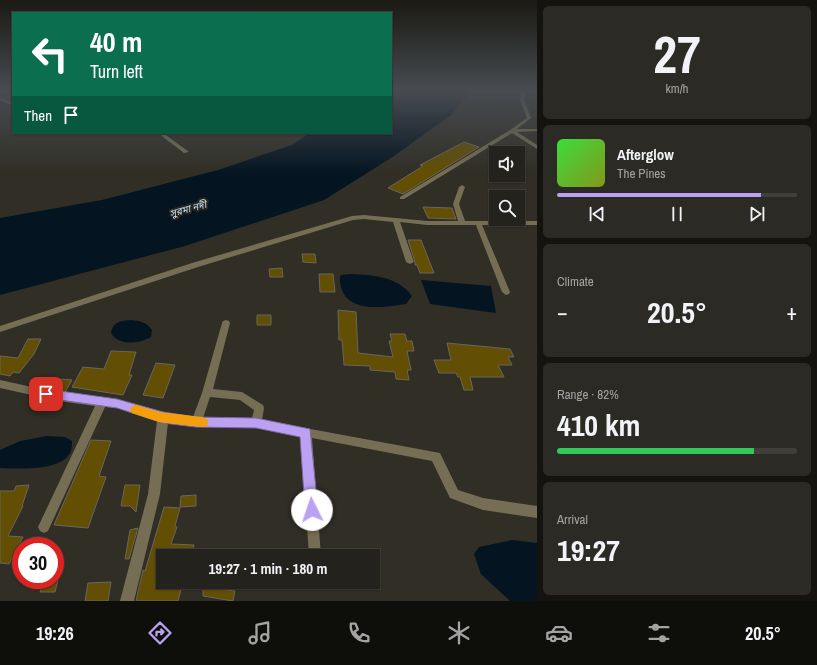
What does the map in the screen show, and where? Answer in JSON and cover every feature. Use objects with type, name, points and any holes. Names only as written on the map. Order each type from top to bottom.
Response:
[{"type":"street","points":[[402,198],[512,131],[529,118]]},
{"type":"street","points":[[512,131],[537,130]]},
{"type":"street","points":[[512,131],[537,147]]},
{"type":"street","points":[[161,134],[186,152]]},
{"type":"street","points":[[462,187],[456,204],[462,223]]},
{"type":"street","points":[[0,329],[188,267],[321,226],[358,217],[427,223],[537,223]]},
{"type":"street","points":[[396,220],[410,262]]},
{"type":"street","points":[[478,223],[506,292]]},
{"type":"street","points":[[196,422],[207,392],[226,323]]},
{"type":"street","points":[[0,384],[59,397],[117,404],[163,418],[196,422],[256,423],[391,447],[436,457],[454,494],[483,504],[537,512]]},
{"type":"street","points":[[207,392],[242,396],[259,408],[256,423]]},
{"type":"street","points":[[44,527],[102,402]]},
{"type":"street","points":[[127,601],[154,494],[163,418]]},
{"type":"street","points":[[306,432],[314,549]]},
{"type":"water","name":"সুরমা নদী","points":[[392,118],[447,118],[394,156],[324,200],[185,246],[0,295],[0,218],[102,200],[218,170],[292,145],[308,134],[392,134]]},
{"type":"water","points":[[350,274],[384,278],[399,284],[412,296],[406,304],[378,307],[359,305],[345,296],[341,287],[341,275]]},
{"type":"water","points":[[421,280],[491,286],[496,313],[430,304]]},
{"type":"water","points":[[131,320],[140,321],[148,325],[152,330],[151,337],[141,341],[124,342],[114,337],[111,333],[112,329],[118,322]]},
{"type":"water","points":[[47,436],[65,437],[72,441],[71,452],[65,459],[49,466],[38,468],[0,468],[0,450],[20,441]]},
{"type":"water","points":[[512,540],[537,543],[537,601],[510,601],[481,574],[474,554],[479,547]]},
{"type":"building","points":[[464,142],[479,147],[403,194],[388,188],[423,166],[420,165]]},
{"type":"building","points":[[423,207],[452,208],[456,219],[428,218]]},
{"type":"building","points":[[408,240],[421,240],[434,273],[420,273],[417,265],[415,265]]},
{"type":"building","points":[[302,254],[315,254],[316,263],[303,262]]},
{"type":"building","points":[[282,268],[283,277],[270,277],[269,269]]},
{"type":"building","points":[[319,274],[333,274],[335,292],[320,292]]},
{"type":"building","points":[[338,310],[356,312],[358,353],[393,357],[389,341],[392,341],[390,334],[405,334],[407,341],[412,341],[414,351],[407,351],[411,370],[407,370],[409,380],[396,379],[395,372],[370,370],[370,366],[344,365],[342,340],[339,340]]},
{"type":"building","points":[[257,315],[271,315],[271,325],[257,325]]},
{"type":"building","points":[[28,339],[41,339],[34,354],[19,373],[13,372],[10,376],[0,374],[0,356],[18,358]]},
{"type":"building","points":[[447,343],[510,349],[514,357],[508,357],[512,365],[498,365],[504,377],[470,377],[473,390],[464,390],[460,377],[458,377],[456,373],[439,373],[434,360],[451,360]]},
{"type":"building","points":[[111,351],[136,352],[129,375],[132,375],[123,395],[72,387],[83,367],[104,369]]},
{"type":"building","points":[[156,363],[175,365],[163,398],[143,395]]},
{"type":"building","points":[[58,379],[72,380],[65,392],[52,390]]},
{"type":"building","points":[[91,440],[111,441],[99,476],[106,477],[88,528],[54,525]]},
{"type":"building","points":[[29,485],[23,506],[8,536],[23,537],[12,537],[12,558],[9,564],[0,563],[0,491],[14,491],[16,486]]},
{"type":"building","points":[[125,485],[140,485],[136,512],[130,506],[121,506]]},
{"type":"building","points":[[196,495],[196,506],[180,507],[181,496]]},
{"type":"building","points":[[164,507],[180,508],[175,526],[177,527],[171,544],[194,545],[193,549],[156,549],[156,589],[181,589],[178,601],[136,601],[143,570],[145,571]]},
{"type":"building","points":[[138,528],[129,559],[125,559],[130,530]]},
{"type":"building","points":[[111,582],[108,601],[85,601],[88,583]]},
{"type":"building","points":[[41,589],[56,589],[55,592],[40,592]]},
{"type":"building","points":[[203,589],[235,591],[233,601],[203,596]]},
{"type":"slow traffic","points":[[136,410],[159,417],[202,422]]},
{"type":"route","points":[[46,394],[117,404],[163,418],[196,422],[256,423],[277,428],[306,432],[312,510]]}]
